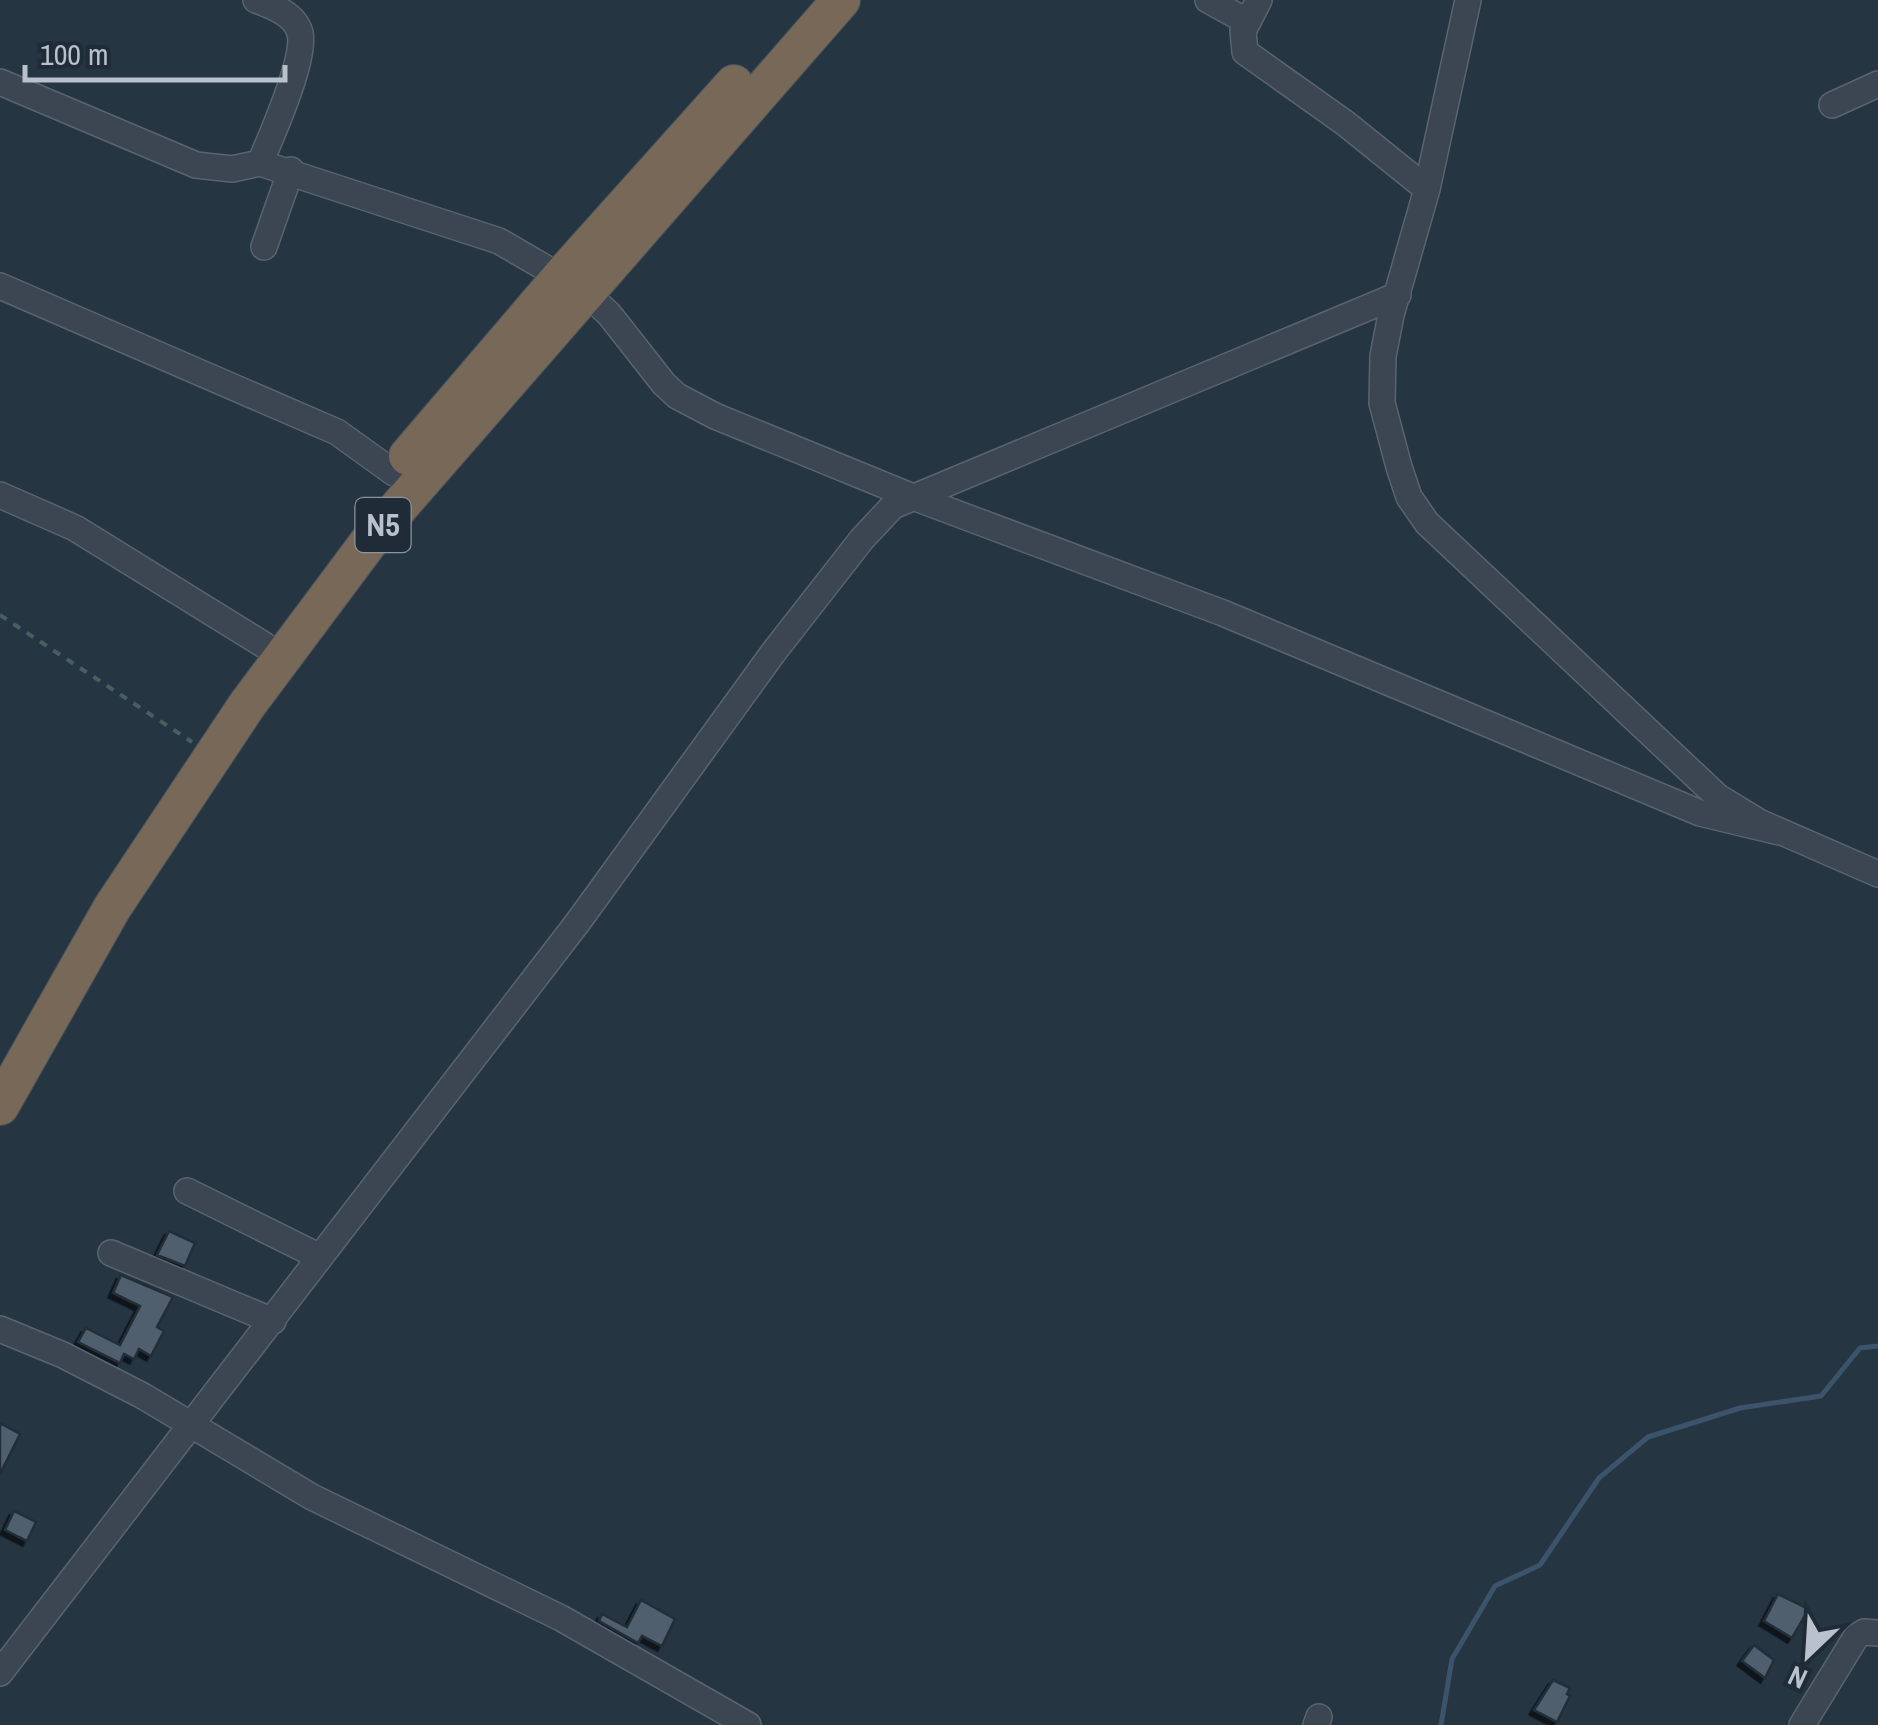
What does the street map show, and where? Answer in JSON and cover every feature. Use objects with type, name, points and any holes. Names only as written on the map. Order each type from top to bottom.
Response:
[{"type":"highway","name":"N5","points":[[0,1106],[112,908],[248,705],[371,538],[568,290],[808,0]]},
{"type":"highway","name":"N5","points":[[0,1057],[39,986],[193,743],[394,473],[841,0]]},
{"type":"street","points":[[256,0],[279,10],[300,33],[300,47],[281,114],[260,163]]},
{"type":"street","points":[[1208,0],[1253,11],[1242,38],[1244,52],[1345,123],[1427,189]]},
{"type":"street","points":[[1468,0],[1427,189],[1384,346],[1382,403],[1403,482],[1418,510],[1439,534],[1698,781],[1739,811],[1878,874]]},
{"type":"street","points":[[0,82],[196,165],[232,169],[260,163],[291,170],[498,241],[609,314],[652,371],[677,396],[752,432],[913,497],[1223,612],[1700,813],[1780,832]]},
{"type":"street","points":[[1832,105],[1878,84]]},
{"type":"street","points":[[264,247],[291,170]]},
{"type":"street","points":[[0,286],[337,432],[394,473]]},
{"type":"street","points":[[0,1673],[578,922],[826,585],[894,506],[1398,295]]},
{"type":"street","points":[[0,495],[75,528],[264,645]]},
{"type":"street","points":[[187,1191],[320,1258]]},
{"type":"street","points":[[111,1252],[273,1322]]},
{"type":"street","points":[[0,1329],[63,1355],[192,1424],[312,1497],[583,1629],[686,1693],[748,1725]]},
{"type":"street","points":[[1802,1725],[1856,1637],[1868,1631],[1878,1633]]},
{"type":"path","points":[[0,614],[193,743]]},
{"type":"building","points":[[169,1231],[195,1243],[185,1266],[157,1255]]},
{"type":"building","points":[[121,1275],[173,1297],[157,1327],[164,1331],[151,1356],[139,1349],[134,1359],[124,1354],[120,1363],[78,1342],[86,1328],[120,1345],[140,1306],[113,1293]]},
{"type":"building","points":[[0,1423],[20,1434],[0,1474]]},
{"type":"building","points":[[14,1511],[36,1522],[27,1541],[5,1530]]},
{"type":"building","points":[[1778,1594],[1809,1609],[1792,1638],[1764,1621]]},
{"type":"building","points":[[641,1600],[675,1619],[662,1646],[642,1636],[638,1643],[599,1621],[602,1614],[627,1627]]},
{"type":"building","points":[[1754,1645],[1774,1660],[1765,1678],[1742,1661]]},
{"type":"building","points":[[1553,1680],[1570,1688],[1557,1722],[1534,1710]]},
{"type":"waterway","points":[[1441,1725],[1452,1659],[1495,1586],[1540,1565],[1599,1478],[1648,1437],[1740,1408],[1821,1396],[1860,1348],[1878,1346]]}]
